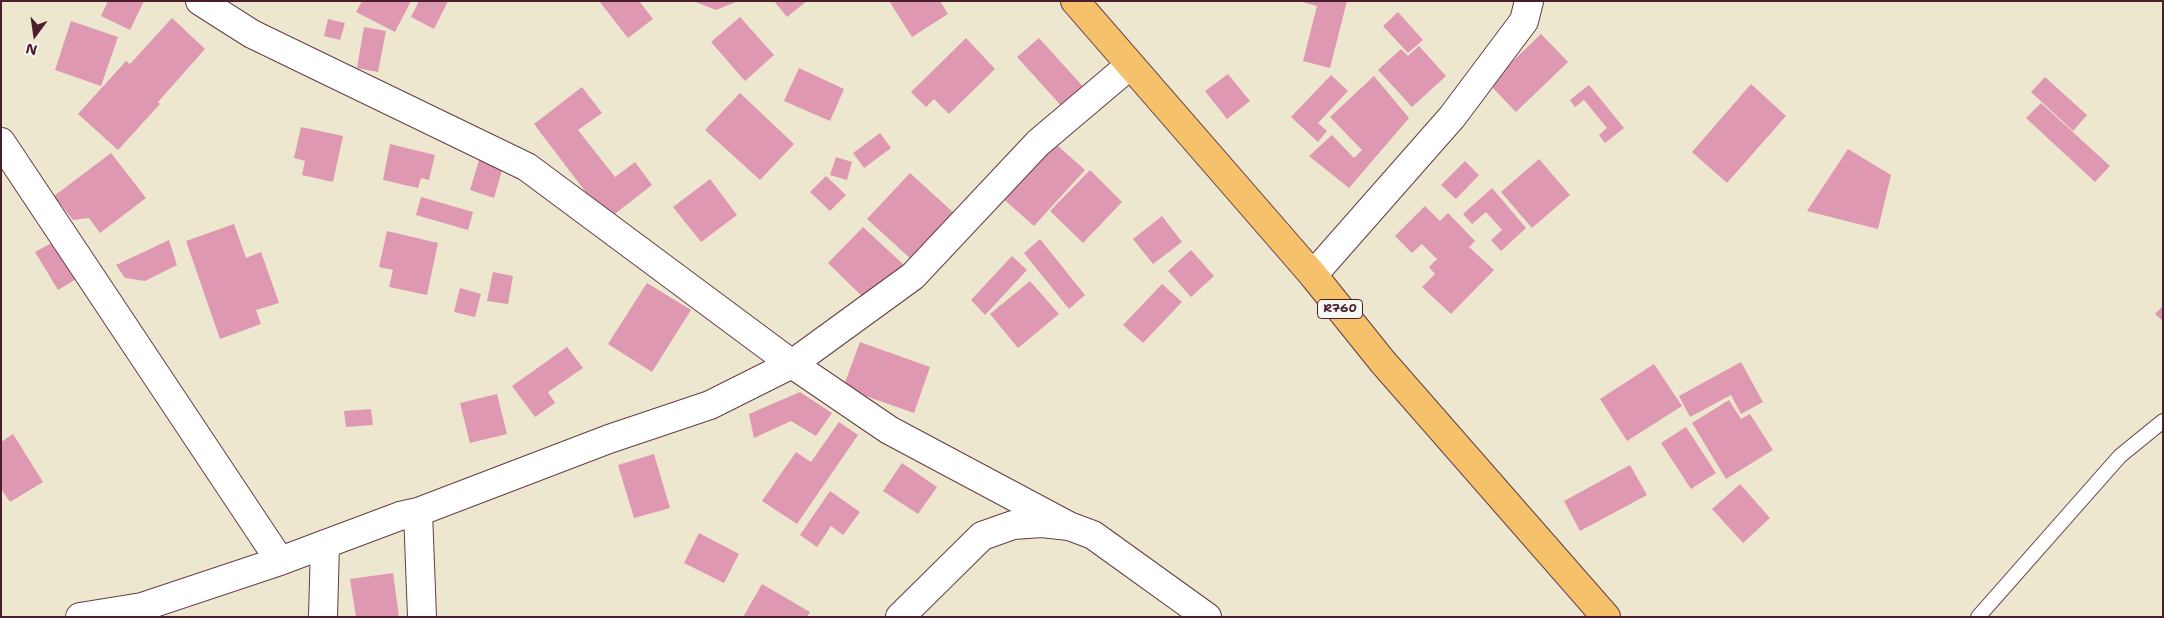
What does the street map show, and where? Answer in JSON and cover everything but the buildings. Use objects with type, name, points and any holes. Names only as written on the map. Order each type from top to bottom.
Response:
[{"type":"main road","name":"R760","points":[[1075,1],[1313,275],[1382,360],[1606,617]]},
{"type":"street","points":[[200,1],[252,34],[527,167],[792,364],[889,430],[1069,526],[1093,535],[1207,617]]},
{"type":"street","points":[[1313,275],[1452,117],[1524,21],[1529,1]]},
{"type":"street","points":[[80,617],[139,612],[400,516],[418,512],[609,439],[710,405],[792,364],[913,276],[1038,143],[1130,66]]},
{"type":"street","points":[[1,142],[280,561]]},
{"type":"street","points":[[418,512],[422,617]]},
{"type":"street","points":[[900,617],[982,536],[1013,525],[1042,524],[1069,526]]},
{"type":"street","points":[[323,617],[325,544]]},
{"type":"lane","points":[[1978,617],[2120,456],[2163,421]]}]
